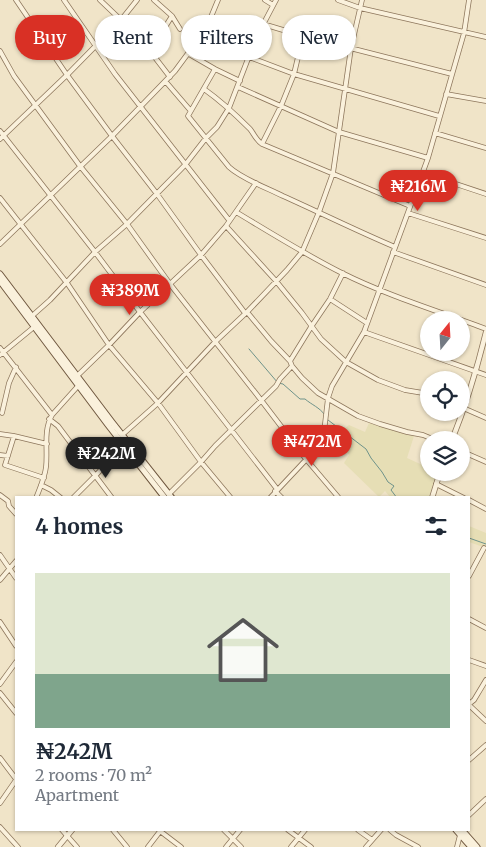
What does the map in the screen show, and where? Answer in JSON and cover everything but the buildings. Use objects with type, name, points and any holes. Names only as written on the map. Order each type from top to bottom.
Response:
[{"type":"main road","points":[[0,274],[166,496]]},
{"type":"main road","points":[[0,281],[124,446],[166,496]]},
{"type":"main road","points":[[461,833],[471,847]]},
{"type":"main road","points":[[461,833],[477,847]]},
{"type":"street","points":[[16,0],[67,75],[157,194],[200,255],[302,378],[311,387],[358,416],[420,434]]},
{"type":"street","points":[[64,0],[95,46],[36,105],[1,135],[95,252],[280,496]]},
{"type":"street","points":[[100,0],[116,15]]},
{"type":"street","points":[[125,15],[137,0]]},
{"type":"street","points":[[154,0],[172,16],[180,29]]},
{"type":"street","points":[[213,15],[218,0]]},
{"type":"street","points":[[265,0],[273,5]]},
{"type":"street","points":[[268,15],[276,0]]},
{"type":"street","points":[[338,0],[360,8],[486,37]]},
{"type":"street","points":[[356,26],[362,0]]},
{"type":"street","points":[[272,496],[317,448],[321,440],[326,422],[328,398],[332,386],[364,332],[423,173],[464,32],[469,0]]},
{"type":"street","points":[[356,49],[452,74]]},
{"type":"street","points":[[0,51],[14,76],[80,166],[127,224],[170,284],[306,460],[337,496]]},
{"type":"street","points":[[105,60],[229,220]]},
{"type":"street","points":[[157,60],[170,77]]},
{"type":"street","points":[[0,244],[166,82],[183,60]]},
{"type":"street","points":[[199,60],[240,81]]},
{"type":"street","points":[[32,316],[67,283],[95,252],[127,224],[186,165],[206,138],[217,127],[229,108],[248,60]]},
{"type":"street","points":[[257,60],[294,74],[439,116]]},
{"type":"street","points":[[262,144],[281,106],[294,74],[297,60]]},
{"type":"street","points":[[122,435],[158,403],[302,252],[333,173],[349,60]]},
{"type":"street","points":[[216,69],[188,116],[233,171],[395,247]]},
{"type":"street","points":[[166,82],[190,110]]},
{"type":"street","points":[[238,86],[339,132],[428,158]]},
{"type":"street","points":[[204,89],[229,108],[262,144],[410,206]]},
{"type":"street","points":[[446,94],[486,102]]},
{"type":"street","points":[[435,133],[486,148]]},
{"type":"street","points":[[423,173],[486,194]]},
{"type":"street","points":[[77,376],[200,255],[226,226],[256,183]]},
{"type":"street","points":[[0,198],[67,283],[109,345],[158,403],[201,462],[229,496]]},
{"type":"street","points":[[236,212],[302,252],[343,273],[486,330],[470,388]]},
{"type":"street","points":[[408,213],[486,238]]},
{"type":"street","points":[[226,226],[276,281],[321,339],[346,362],[378,380],[405,390],[420,392]]},
{"type":"street","points":[[393,252],[486,285]]},
{"type":"street","points":[[168,496],[276,386],[311,327],[330,300],[343,273]]},
{"type":"street","points":[[330,300],[367,323]]},
{"type":"street","points":[[2,354],[34,327]]},
{"type":"street","points":[[364,332],[486,375]]},
{"type":"street","points":[[0,348],[2,354],[16,367],[50,417],[111,496]]},
{"type":"street","points":[[2,413],[9,382],[16,367]]},
{"type":"street","points":[[37,496],[46,468],[47,429],[50,417],[78,386]]},
{"type":"street","points":[[470,411],[486,418]]},
{"type":"street","points":[[0,434],[46,444]]},
{"type":"street","points":[[14,436],[5,465],[44,478]]},
{"type":"street","points":[[75,496],[124,446]]},
{"type":"street","points":[[0,455],[8,456]]},
{"type":"street","points":[[470,455],[486,462]]},
{"type":"street","points":[[433,496],[437,481]]},
{"type":"street","points":[[436,484],[460,496]]},
{"type":"street","points":[[41,485],[58,496]]},
{"type":"street","points":[[0,495],[8,501],[9,506],[15,513]]},
{"type":"street","points":[[470,501],[486,509]]},
{"type":"street","points":[[471,568],[484,548]]},
{"type":"street","points":[[0,555],[15,577]]},
{"type":"street","points":[[0,580],[15,562]]},
{"type":"street","points":[[470,620],[486,628]]},
{"type":"street","points":[[0,622],[15,644]]},
{"type":"street","points":[[470,660],[486,666]]},
{"type":"street","points":[[0,684],[15,663]]},
{"type":"street","points":[[470,703],[486,680]]},
{"type":"street","points":[[0,693],[15,712]]},
{"type":"street","points":[[470,698],[474,700]]},
{"type":"street","points":[[470,705],[486,721]]},
{"type":"street","points":[[470,759],[486,745]]},
{"type":"street","points":[[0,758],[15,778]]},
{"type":"street","points":[[0,803],[15,780]]},
{"type":"street","points":[[470,814],[486,799]]},
{"type":"street","points":[[0,828],[18,847]]},
{"type":"street","points":[[63,831],[77,847]]},
{"type":"street","points":[[58,847],[71,831]]},
{"type":"street","points":[[114,831],[127,847]]},
{"type":"street","points":[[148,847],[160,831]]},
{"type":"street","points":[[162,831],[181,847]]},
{"type":"street","points":[[225,831],[242,847]]},
{"type":"street","points":[[226,847],[239,831]]},
{"type":"street","points":[[289,831],[310,847]]},
{"type":"street","points":[[292,847],[303,831]]},
{"type":"street","points":[[359,831],[372,840]]},
{"type":"street","points":[[366,847],[380,831]]},
{"type":"street","points":[[392,831],[418,847]]},
{"type":"street","points":[[457,847],[461,833]]},
{"type":"shaded area","points":[[369,423],[414,436],[407,458],[420,464],[420,481],[434,481],[429,496],[389,496],[385,491],[378,496],[344,463],[349,455],[336,436],[349,425],[365,432]]},
{"type":"shaded area","points":[[470,526],[486,533],[486,548],[470,542]]},
{"type":"waterway","points":[[249,349],[278,383],[283,384],[300,399],[305,399],[325,415]]},
{"type":"waterway","points":[[328,420],[366,449],[388,482],[394,486],[391,490],[396,496]]},
{"type":"waterway","points":[[470,538],[486,544]]}]
